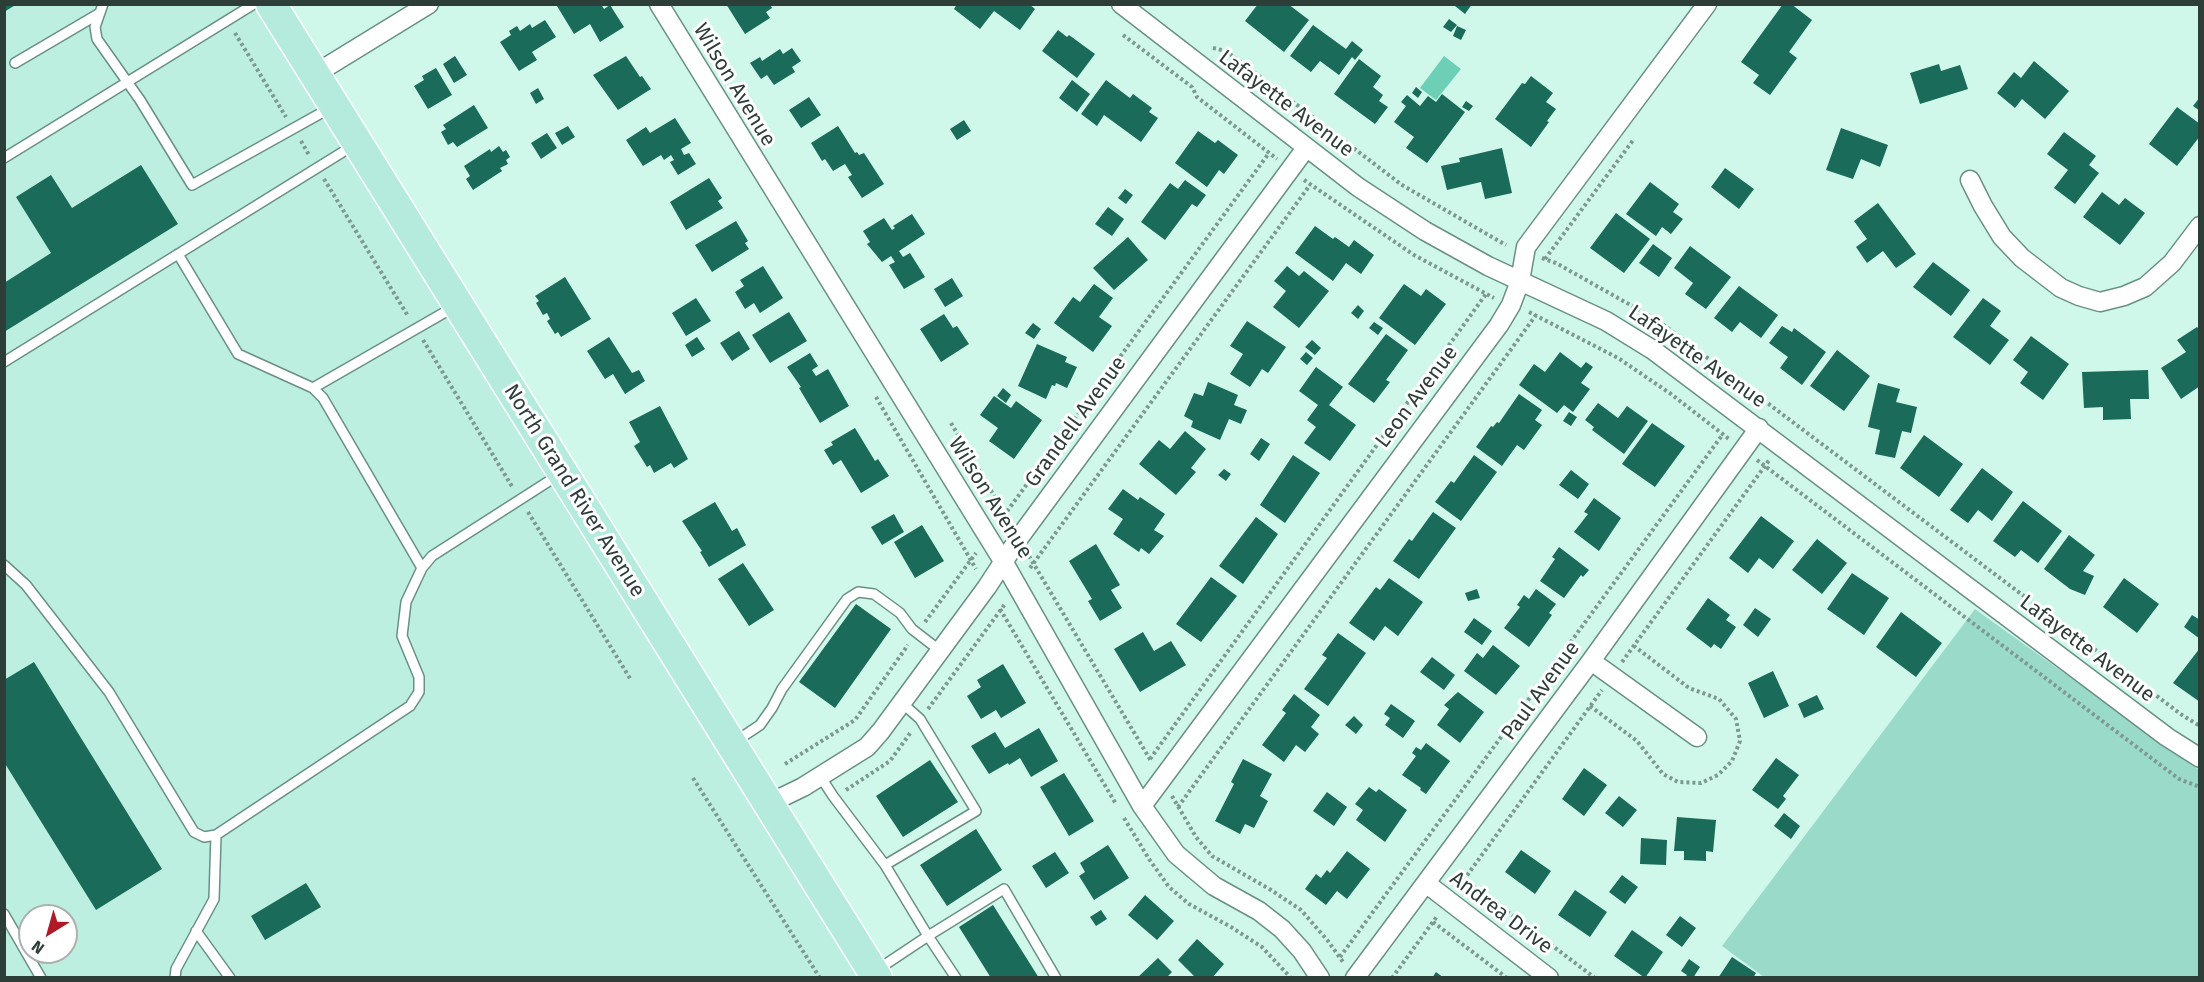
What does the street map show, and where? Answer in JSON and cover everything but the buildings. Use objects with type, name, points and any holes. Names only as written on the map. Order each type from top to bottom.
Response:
[{"type":"main road","name":"North Grand River Avenue","points":[[271,4],[875,975]]},
{"type":"street","points":[[315,74],[429,4]]},
{"type":"street","name":"Wilson Avenue","points":[[659,4],[1003,561],[1142,806],[1176,854],[1214,886],[1259,911],[1282,929],[1302,951],[1320,978]]},
{"type":"street","name":"Lafayette Avenue","points":[[1121,4],[1358,187],[1425,231],[1520,281],[1606,321],[1653,350],[2157,730],[2199,758]]},
{"type":"street","name":"Leon Avenue","points":[[1142,806],[1499,325],[1511,305],[1520,281],[1526,247],[1707,4]]},
{"type":"street","name":"Grandell Avenue","points":[[768,804],[803,787],[867,747],[987,587],[1019,538],[1306,147]]},
{"type":"street","points":[[1970,180],[2002,237],[2022,258],[2061,288],[2100,302],[2124,296],[2145,287],[2172,263],[2199,226]]},
{"type":"street","name":"Paul Avenue","points":[[1351,972],[1427,884],[1759,428]]},
{"type":"street","points":[[1591,661],[1697,737]]},
{"type":"street","name":"Andrea Drive","points":[[1427,884],[1549,978]]},
{"type":"lane","points":[[4,158],[254,4]]},
{"type":"lane","points":[[101,9],[95,27],[97,39],[192,185],[334,106]]},
{"type":"lane","points":[[15,63],[101,9]]},
{"type":"lane","points":[[4,362],[357,143]]},
{"type":"lane","points":[[178,254],[238,354],[314,388],[322,398],[422,568]]},
{"type":"lane","points":[[314,388],[457,305]]},
{"type":"lane","points":[[4,566],[26,585],[109,692],[194,832],[204,837],[216,835],[410,706],[419,692],[419,677],[402,636],[406,602],[422,568],[432,556],[562,472]]},
{"type":"lane","points":[[731,744],[760,725],[782,689],[848,599],[858,592],[874,594],[900,613],[916,633],[939,650]]},
{"type":"lane","points":[[885,865],[976,811],[920,719],[902,703]]},
{"type":"lane","points":[[820,776],[832,796],[885,865],[956,978]]},
{"type":"lane","points":[[175,978],[176,969],[214,899],[216,835]]},
{"type":"lane","points":[[875,975],[928,936],[1004,889],[1056,978]]},
{"type":"lane","points":[[4,914],[42,978]]},
{"type":"lane","points":[[196,931],[230,978]]},
{"type":"path","points":[[1123,35],[1192,87],[1197,97],[1310,185],[1414,255],[1486,294],[1536,315],[1618,358],[1671,394],[2179,779],[2199,787]]},
{"type":"path","points":[[784,764],[855,720],[916,633],[1269,153]]},
{"type":"path","points":[[832,796],[890,761],[1310,185]]},
{"type":"path","points":[[1150,759],[1486,294]]},
{"type":"path","points":[[951,423],[1196,837],[1212,856],[1301,910],[1351,972]]},
{"type":"path","points":[[1392,978],[1794,423]]},
{"type":"path","points":[[1340,957],[1723,434]]},
{"type":"path","points":[[693,778],[820,978]]},
{"type":"path","points":[[1464,879],[1595,978]]},
{"type":"path","points":[[1433,922],[1507,978]]},
{"type":"shaded area","points":[[5,5],[260,5],[876,977],[5,978]]},
{"type":"shaded area","points":[[1444,56],[1461,69],[1436,100],[1420,88]]},
{"type":"shaded area","points":[[1975,609],[2199,770],[2199,977],[1764,977],[1722,946]]}]
